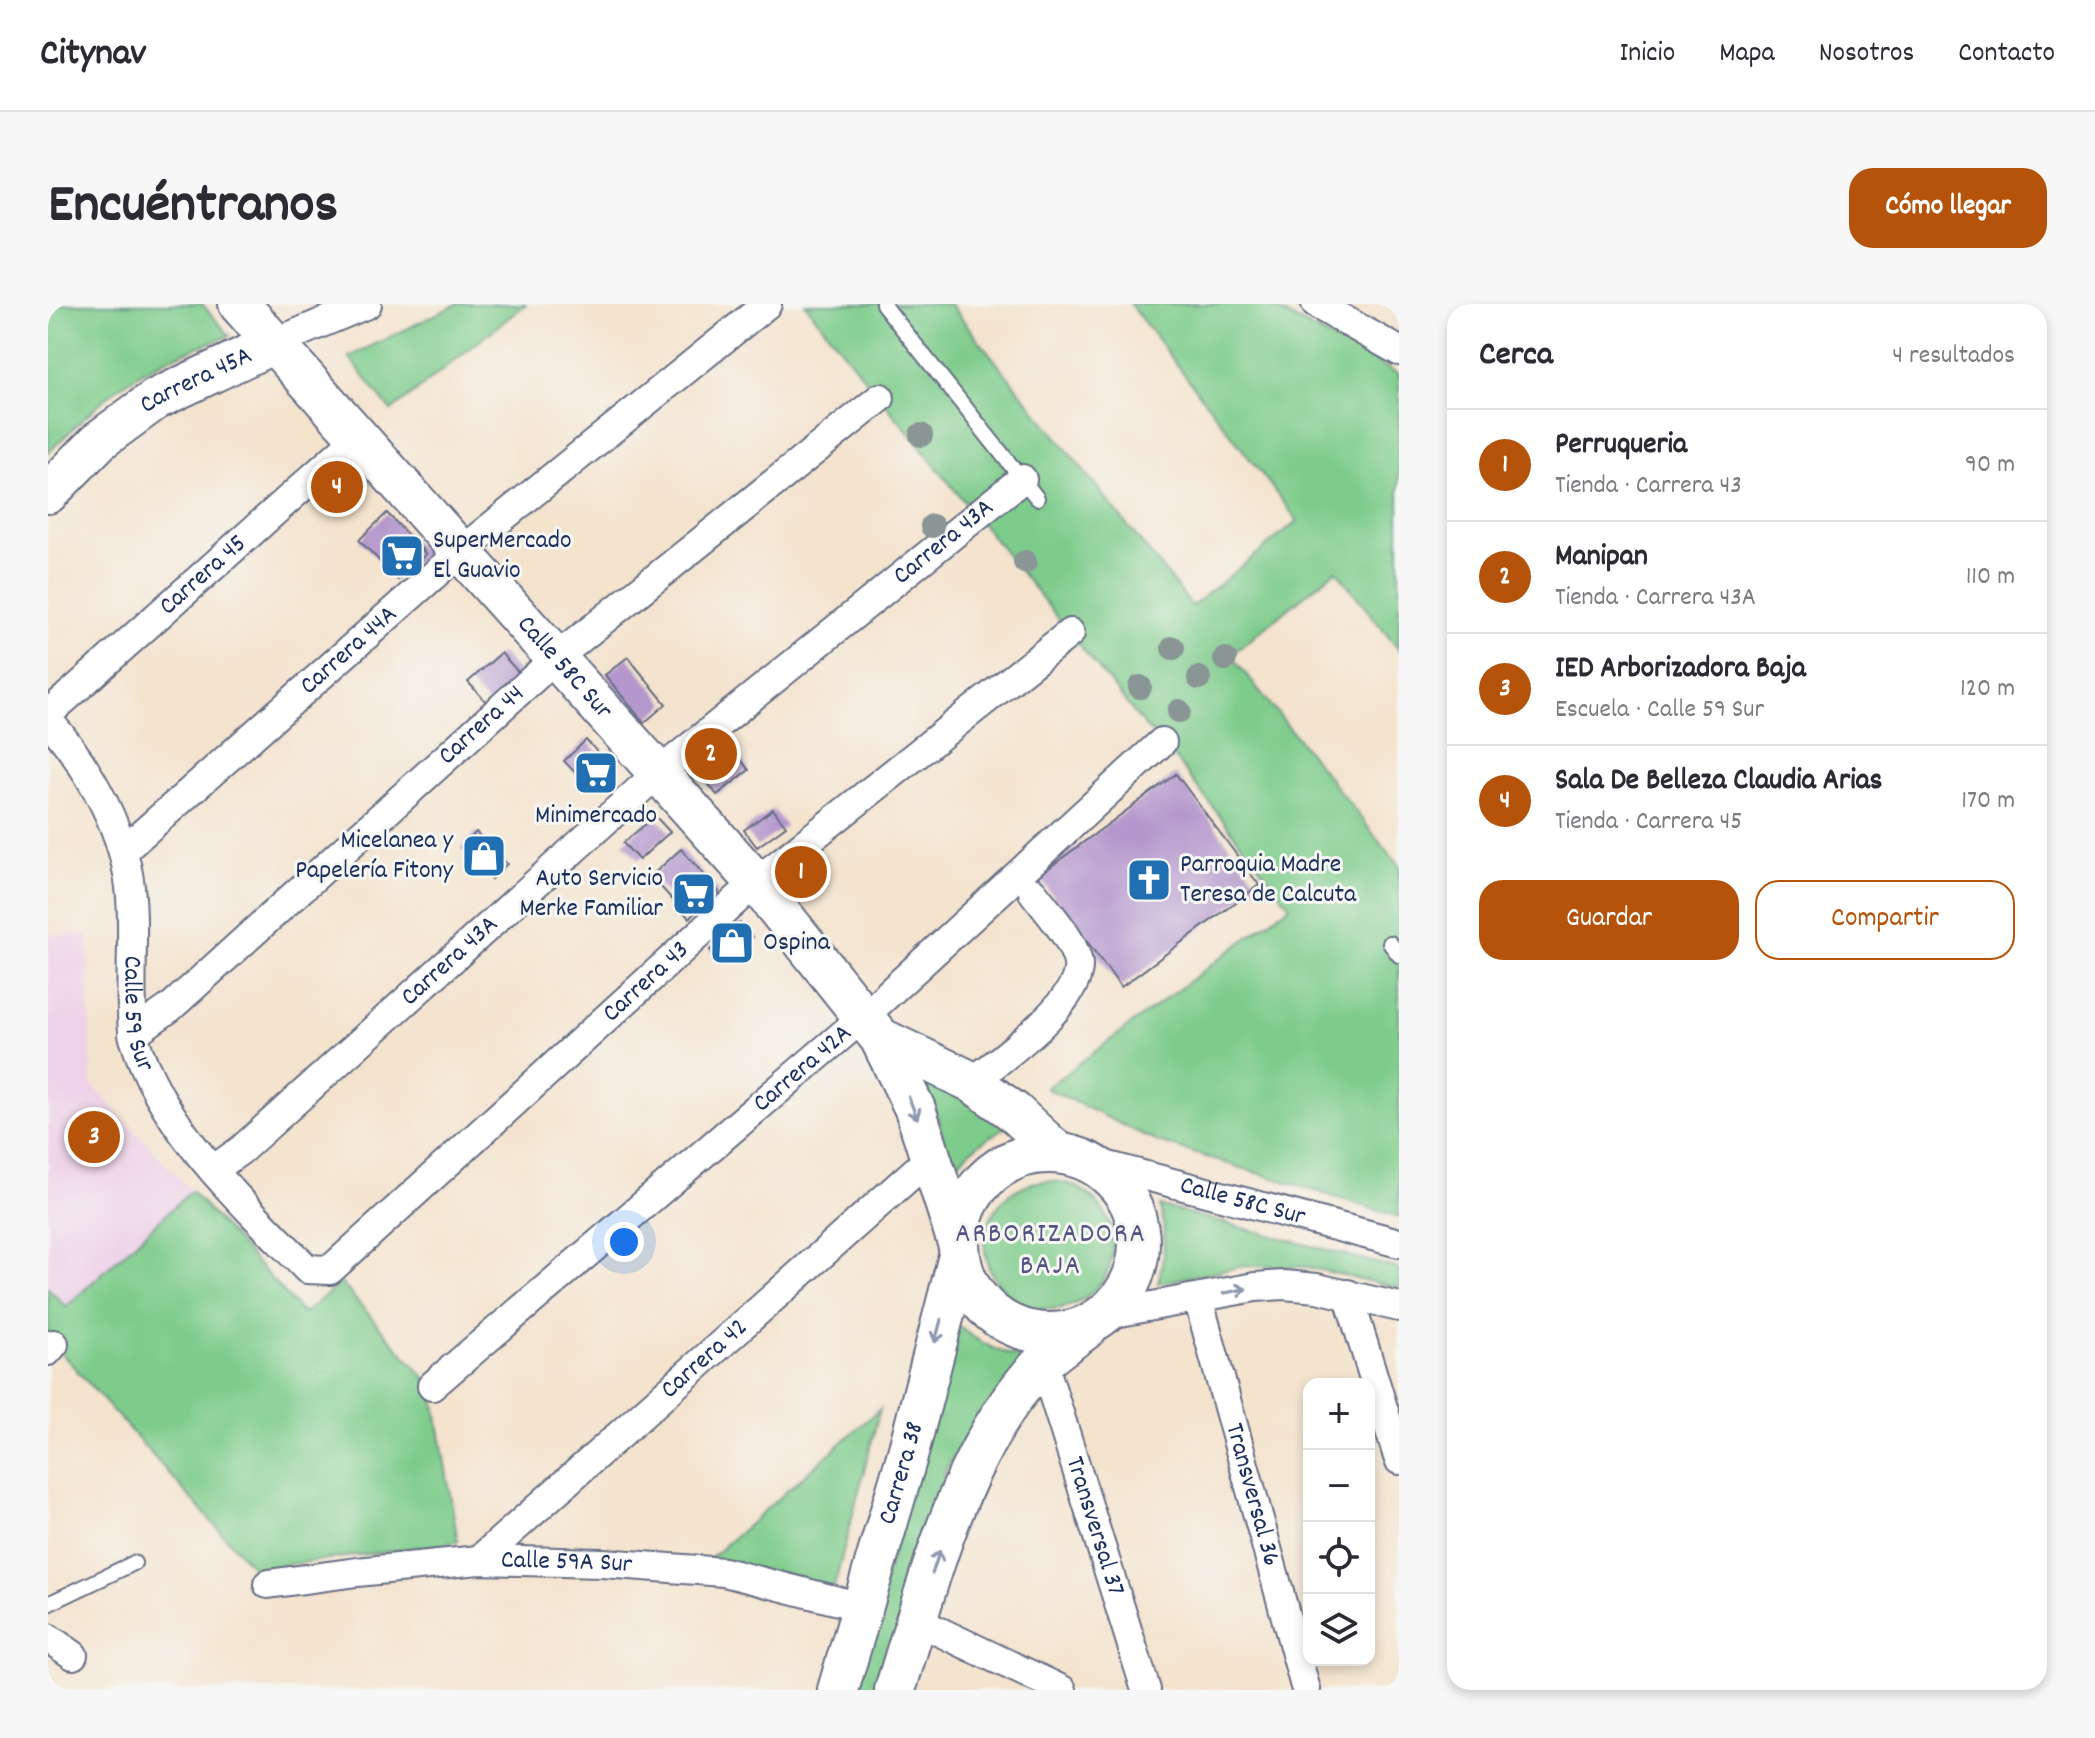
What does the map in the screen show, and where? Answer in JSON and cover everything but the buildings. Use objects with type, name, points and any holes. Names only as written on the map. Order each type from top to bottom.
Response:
[{"type":"street","name":"Calle 58C Sur","points":[[239,304],[756,882],[871,1028],[915,1109],[958,1250]]},
{"type":"street","name":"Carrera 45A","points":[[48,493],[100,440],[156,399],[274,343],[367,304]]},
{"type":"street","name":"Carrera 44A","points":[[123,851],[460,552],[767,304]]},
{"type":"street","points":[[1316,304],[1399,351]]},
{"type":"street","name":"Carrera 44","points":[[133,1034],[171,1007],[556,658],[880,398]]},
{"type":"street","name":"Carrera 45","points":[[48,717],[358,437]]},
{"type":"street","name":"Carrera 43A","points":[[213,1170],[241,1150],[658,773],[1029,489]]},
{"type":"street","name":"Carrera 43","points":[[307,1269],[330,1270],[756,882],[1070,633]]},
{"type":"street","name":"Calle 59 Sur","points":[[48,717],[96,789],[123,851],[131,898],[129,966],[133,1034],[150,1079],[170,1113],[213,1170],[307,1269]]},
{"type":"street","name":"Carrera 42A","points":[[432,1386],[871,1028],[1162,742]]},
{"type":"street","points":[[972,1082],[1048,1021],[1065,998],[1076,975],[1078,966],[1073,951],[1033,892]]},
{"type":"street","name":"Calle 58C Sur","points":[[871,1028],[972,1082],[1071,1156],[1399,1243]]},
{"type":"street","points":[[895,1690],[954,1507],[977,1456],[1008,1407],[1043,1362],[1098,1319],[1123,1296],[1135,1272],[1141,1246],[1137,1219],[1126,1194],[1109,1174],[1071,1156],[1027,1155],[999,1167],[977,1188],[963,1214],[958,1250],[968,1284],[985,1308],[1008,1324],[1036,1333],[1065,1332],[1098,1319],[1255,1287],[1284,1285],[1348,1294],[1399,1307]]},
{"type":"street","name":"Carrera 42","points":[[479,1560],[931,1157]]},
{"type":"street","name":"Carrera 38","points":[[838,1690],[908,1453],[958,1250]]},
{"type":"street","points":[[1348,1294],[1399,1460]]},
{"type":"street","name":"Transversal 36","points":[[1198,1298],[1306,1690]]},
{"type":"street","name":"Transversal 37","points":[[1043,1362],[1146,1690]]},
{"type":"street","name":"Calle 59A Sur","points":[[268,1584],[479,1560],[603,1563],[724,1572],[862,1607]]},
{"type":"street","points":[[917,1621],[1062,1690]]},
{"type":"street","points":[[48,1638],[73,1655]]},
{"type":"lane","points":[[883,304],[1029,489]]},
{"type":"lane","points":[[48,1604],[134,1563]]},
{"type":"shaded area","points":[[88,934],[91,1084],[191,1191],[66,1307],[48,1288],[48,935]]},
{"type":"green space","points":[[48,304],[202,304],[230,336],[180,354],[133,378],[99,404],[48,453]]},
{"type":"green space","points":[[457,304],[526,304],[391,411],[349,357]]},
{"type":"green space","points":[[805,304],[950,304],[1192,606],[1298,521],[1130,304],[1266,304],[1399,374],[1399,650],[1336,570],[1231,655],[1399,866],[1399,1217],[1158,1142],[1046,1088],[1290,906],[1162,742],[1144,725]]},
{"type":"green space","points":[[920,1068],[1010,1125],[964,1156],[952,1171],[938,1118]]},
{"type":"green space","points":[[1049,1181],[1074,1185],[1095,1199],[1109,1220],[1113,1245],[1109,1270],[1095,1291],[1074,1305],[1049,1309],[1024,1305],[1003,1291],[989,1270],[985,1245],[989,1220],[1003,1199],[1024,1185]]},
{"type":"green space","points":[[191,1191],[303,1314],[341,1283],[432,1386],[458,1542],[254,1569],[48,1338],[48,1288],[66,1307]]},
{"type":"green space","points":[[1160,1206],[1399,1269],[1399,1288],[1307,1267],[1244,1266],[1158,1283],[1164,1244]]},
{"type":"green space","points":[[955,1322],[989,1346],[1029,1360],[971,1428],[946,1469],[879,1690],[855,1690]]},
{"type":"green space","points":[[880,1409],[834,1587],[705,1563]]},
{"type":"place","name":"Sala De Belleza Claudia Arias","points":[[337,487]]},
{"type":"place","name":"SuperMercado El Guavio","points":[[402,556]]},
{"type":"place","name":"Manipan","points":[[711,754]]},
{"type":"place","name":"Minimercado","points":[[596,773]]},
{"type":"place","name":"Micelanea y Papelería Fitony","points":[[484,856]]},
{"type":"place","name":"Perruqueria","points":[[801,872]]},
{"type":"place","name":"Parroquia Madre Teresa de Calcuta","points":[[1149,880]]},
{"type":"place","name":"Auto Servicio Merke Familiar","points":[[694,894]]},
{"type":"place","name":"Ospina","points":[[732,943]]},
{"type":"place","name":"IED Arborizadora Baja","points":[[94,1137]]},
{"type":"district","name":"ARBORIZADORA BAJA","points":[[1051,1252]]}]
